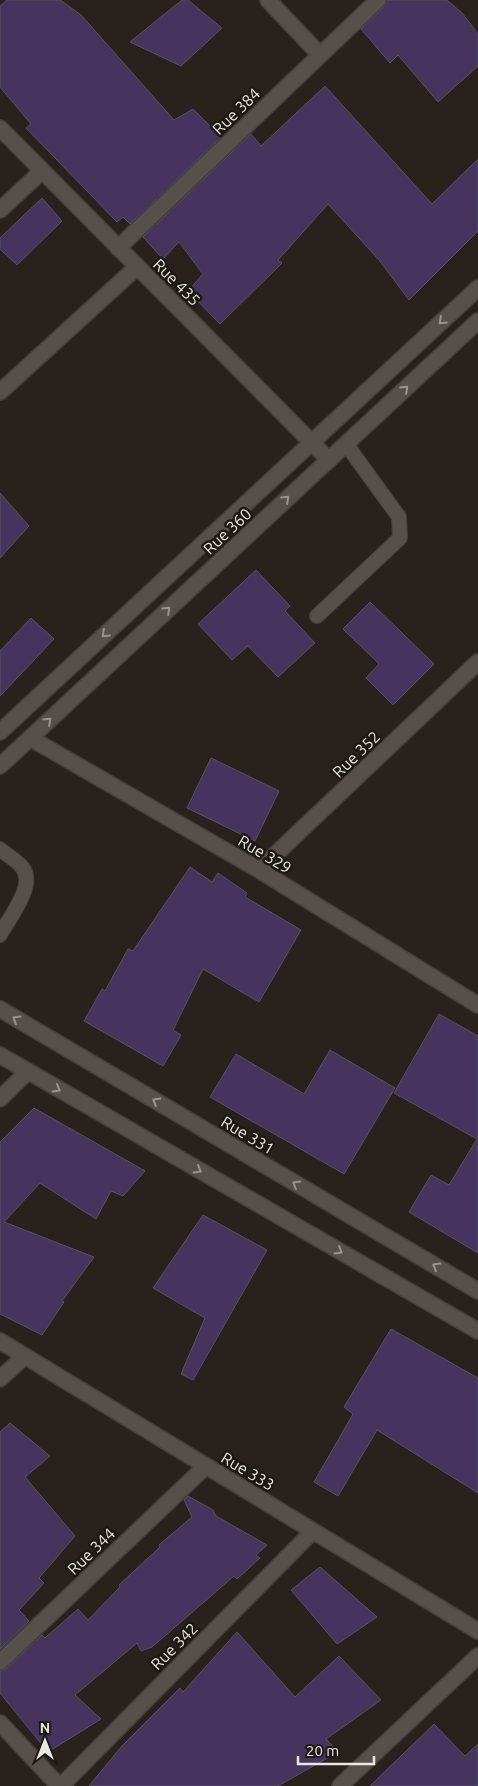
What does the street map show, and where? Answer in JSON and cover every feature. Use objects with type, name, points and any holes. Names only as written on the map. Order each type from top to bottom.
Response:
[{"type":"street","points":[[268,0],[320,55]]},
{"type":"street","name":"Rue 384","points":[[118,248],[378,0]]},
{"type":"street","name":"Rue 435","points":[[0,128],[329,460]]},
{"type":"street","points":[[0,210],[42,170]]},
{"type":"street","points":[[0,392],[137,267]]},
{"type":"street","points":[[0,732],[478,288]]},
{"type":"street","name":"Rue 360","points":[[0,766],[478,321]]},
{"type":"street","name":"Rue 352","points":[[259,870],[478,662]]},
{"type":"street","name":"Rue 329","points":[[30,738],[259,870],[478,1005]]},
{"type":"street","name":"Rue 331","points":[[0,1009],[478,1291]]},
{"type":"street","points":[[0,1055],[478,1330]]},
{"type":"street","points":[[0,1099],[27,1072]]},
{"type":"street","name":"Rue 333","points":[[0,1341],[478,1631]]},
{"type":"street","points":[[0,1379],[25,1356]]},
{"type":"street","name":"Rue 344","points":[[0,1662],[206,1466]]},
{"type":"street","name":"Rue 342","points":[[60,1786],[313,1531]]},
{"type":"street","points":[[340,1786],[478,1656]]},
{"type":"street","points":[[0,1723],[60,1786]]},
{"type":"lane","points":[[317,616],[400,538],[399,517],[346,444]]},
{"type":"lane","points":[[0,849],[22,867],[27,876],[27,888],[0,935]]},
{"type":"building","points":[[7,0],[60,0],[81,15],[174,120],[193,109],[221,137],[130,224],[123,217],[117,222],[26,128],[31,124],[0,87],[0,6]]},
{"type":"building","points":[[182,0],[188,0],[222,28],[181,66],[130,42]]},
{"type":"building","points":[[387,0],[447,0],[462,13],[478,34],[478,66],[438,102],[398,55],[390,63],[361,29],[384,7]]},
{"type":"building","points":[[325,86],[432,204],[478,159],[478,231],[409,300],[379,260],[328,204],[278,260],[282,263],[220,324],[188,291],[203,274],[179,242],[163,259],[143,237],[251,134],[261,146]]},
{"type":"building","points":[[42,198],[62,221],[17,265],[0,249],[0,238]]},
{"type":"building","points":[[0,493],[29,526],[0,558]]},
{"type":"building","points":[[256,570],[290,606],[285,611],[315,643],[278,677],[248,646],[232,660],[198,624]]},
{"type":"building","points":[[370,602],[434,664],[393,705],[366,678],[379,664],[343,629]]},
{"type":"building","points":[[31,618],[54,639],[0,696],[0,651]]},
{"type":"building","points":[[211,758],[279,791],[255,841],[187,808]]},
{"type":"building","points":[[190,867],[212,882],[218,873],[247,893],[245,897],[301,930],[259,1002],[203,969],[173,1030],[181,1035],[163,1066],[84,1021],[102,989],[105,991],[128,949],[133,951]]},
{"type":"building","points":[[439,1014],[478,1036],[478,1253],[409,1212],[431,1175],[449,1185],[477,1139],[394,1093]]},
{"type":"building","points":[[330,1050],[395,1088],[344,1174],[210,1097],[236,1054],[304,1094]]},
{"type":"building","points":[[34,1108],[145,1171],[123,1196],[111,1191],[96,1219],[40,1183],[4,1222],[94,1257],[62,1301],[64,1302],[42,1335],[0,1314],[0,1142]]},
{"type":"building","points":[[203,1215],[267,1250],[193,1380],[181,1374],[205,1318],[153,1288]]},
{"type":"building","points":[[391,1329],[478,1378],[478,1493],[377,1430],[338,1496],[314,1482],[353,1414],[344,1407]]},
{"type":"building","points":[[10,1423],[50,1456],[25,1477],[75,1536],[39,1578],[44,1583],[19,1610],[29,1621],[0,1649],[0,1432]]},
{"type":"building","points":[[188,1496],[213,1510],[216,1516],[267,1545],[256,1555],[260,1558],[237,1579],[234,1576],[152,1647],[141,1651],[137,1643],[75,1695],[101,1719],[48,1752],[0,1693],[0,1671],[6,1669],[42,1635],[45,1638],[78,1609],[88,1620],[120,1587],[119,1585],[160,1547],[159,1545],[192,1517],[184,1500]]},
{"type":"building","points":[[320,1567],[377,1617],[337,1644],[291,1590]]},
{"type":"building","points":[[237,1632],[295,1697],[339,1656],[381,1700],[326,1739],[338,1752],[278,1786],[89,1786],[121,1747],[180,1688],[183,1692]]},
{"type":"building","points":[[434,1724],[465,1756],[478,1744],[478,1786],[370,1786]]}]
